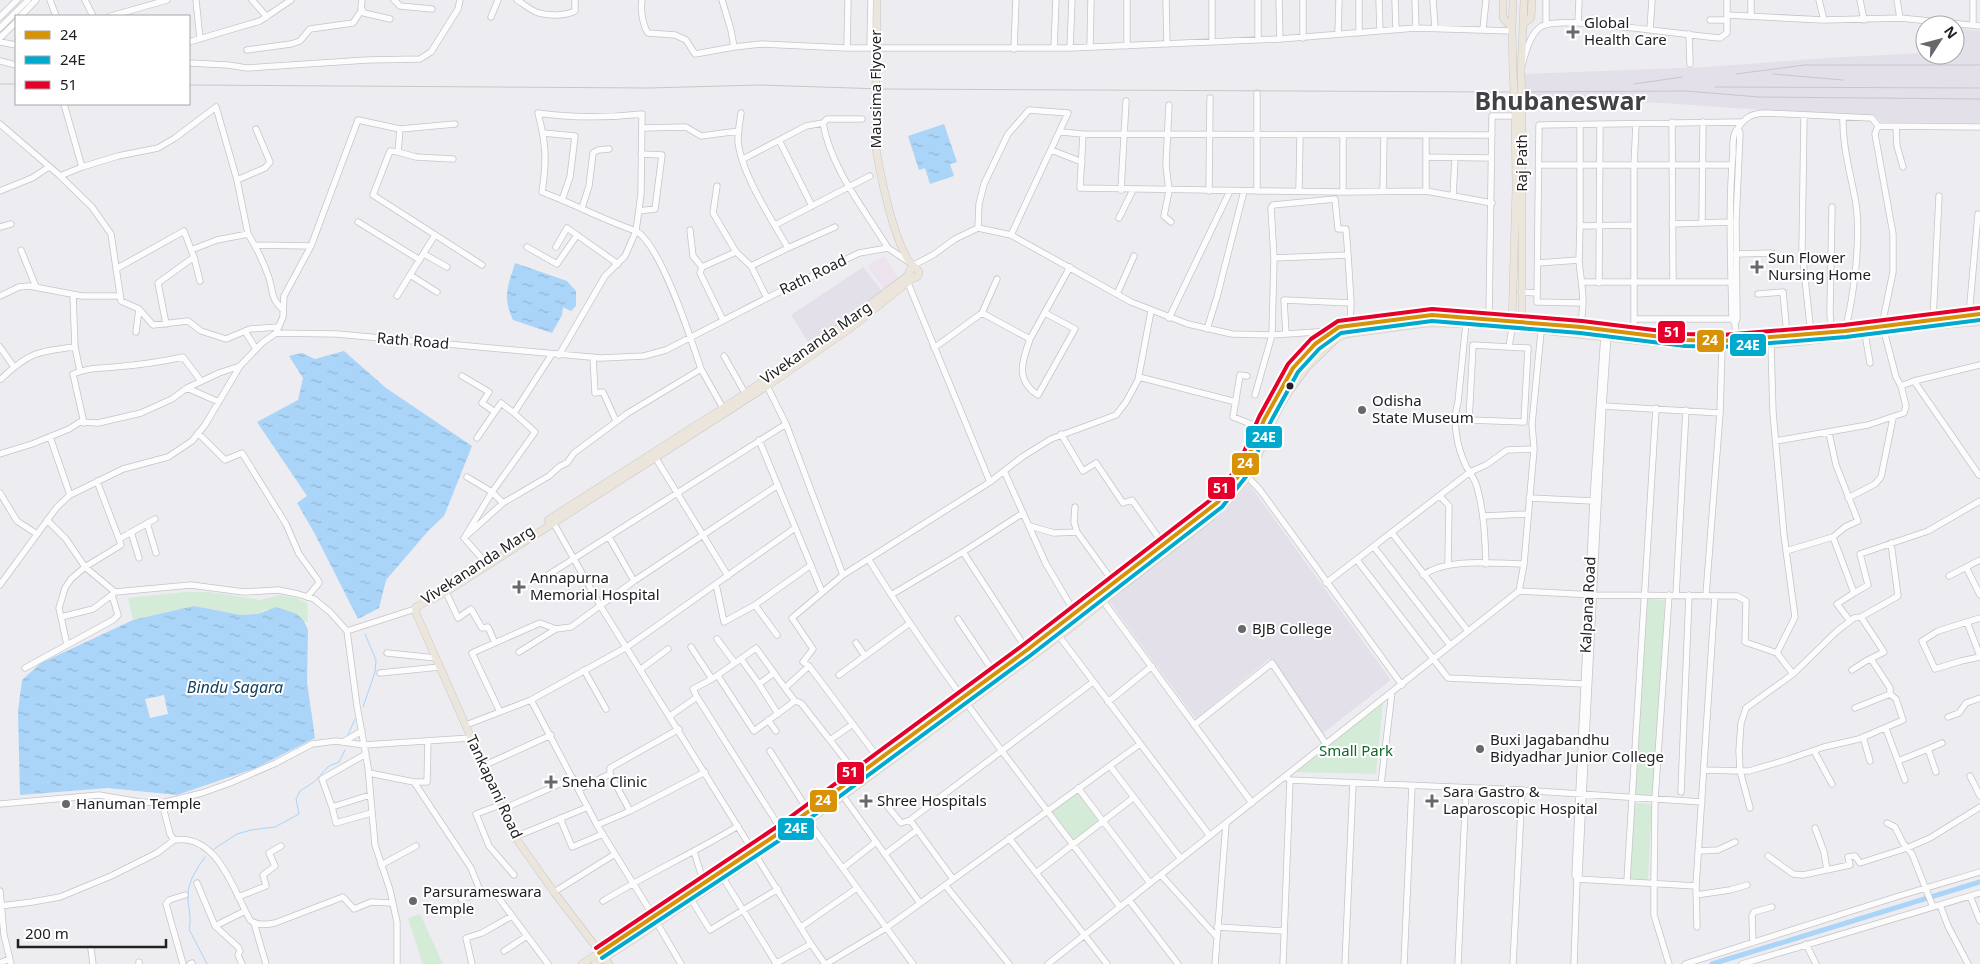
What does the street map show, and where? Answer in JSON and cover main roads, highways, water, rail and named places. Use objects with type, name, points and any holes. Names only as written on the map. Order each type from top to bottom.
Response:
[{"type":"main road","name":"Mausima Flyover","points":[[877,0],[875,139],[879,172],[897,234],[912,266],[910,279]]},
{"type":"main road","name":"Raj Path","points":[[1503,0],[1503,18],[1512,29],[1517,72],[1518,306],[1523,322],[1521,330]]},
{"type":"main road","points":[[1512,29],[1514,0]]},
{"type":"main road","points":[[1523,24],[1524,0]]},
{"type":"main road","name":"Raj Path","points":[[1517,72],[1523,24],[1531,18],[1532,0]]},
{"type":"main road","name":"Raj Path","points":[[1512,325],[1521,292],[1517,110]]},
{"type":"main road","name":"Vivekananda Marg","points":[[416,608],[446,592],[526,537],[684,435],[767,386],[852,327],[910,279]]},
{"type":"main road","name":"Vivekananda Marg","points":[[416,608],[418,604],[655,457],[722,408],[910,279]]},
{"type":"main road","points":[[1500,320],[1518,306],[1542,324]]},
{"type":"main road","points":[[582,964],[594,962],[723,878],[782,831],[879,759],[1059,636],[1205,522],[1225,504],[1248,477],[1278,410],[1307,367],[1336,339],[1346,334],[1427,323],[1512,325],[1523,322],[1695,340],[1736,341],[1883,328],[1980,314]]},
{"type":"main road","points":[[656,920],[704,882],[808,821],[842,796],[966,701],[996,674],[1218,502],[1242,471],[1278,393],[1293,368],[1307,352],[1331,331],[1350,325],[1432,315],[1489,318],[1500,320],[1521,330],[1722,348],[1865,334],[1883,328]]},
{"type":"main road","points":[[1900,326],[1980,322]]},
{"type":"main road","name":"Tankapani Road","points":[[416,608],[416,613],[515,837],[601,956],[609,964]]},
{"type":"water","points":[[944,124],[957,162],[950,164],[954,176],[930,184],[925,168],[919,170],[908,136]]},
{"type":"water","points":[[515,263],[567,281],[576,291],[576,306],[571,311],[563,307],[562,315],[552,333],[513,320],[508,304],[507,291]]},
{"type":"water","points":[[344,351],[386,388],[472,446],[444,516],[429,530],[386,580],[379,608],[358,619],[315,534],[297,503],[307,496],[257,422],[298,400],[303,378],[289,356],[302,353],[315,359]]},
{"type":"water","name":"Bindu Sagara","points":[[194,606],[241,615],[258,614],[276,607],[297,614],[304,621],[308,630],[307,682],[315,738],[256,768],[177,795],[108,788],[20,795],[18,711],[22,680],[41,663],[133,620]],"holes":[[[164,695],[168,714],[150,718],[145,699]]]},
{"type":"waterway","points":[[363,707],[375,672],[376,660],[365,634]]},
{"type":"waterway","points":[[348,735],[355,719]]},
{"type":"waterway","points":[[214,849],[237,834],[275,827],[299,814],[296,799],[300,791],[314,782],[329,766],[339,762],[345,750]]},
{"type":"waterway","points":[[205,857],[191,881],[188,897],[189,929],[207,964]]},
{"type":"waterway","points":[[1712,964],[1980,882]]},
{"type":"railway","points":[[1736,74],[1805,65],[1980,65]]},
{"type":"railway","points":[[1773,74],[1843,80]]},
{"type":"railway","points":[[1634,84],[1682,77]]},
{"type":"railway","points":[[0,84],[15,84]]},
{"type":"railway","points":[[190,85],[649,88],[759,85],[883,89],[1686,91],[1759,97],[1980,99]]},
{"type":"railway","points":[[1715,87],[1980,88]]},
{"type":"place","name":"Global Health Care","points":[[1573,32]]},
{"type":"place","name":"Sun Flower Nursing Home","points":[[1757,267]]},
{"type":"place","name":"Odisha State Museum","points":[[1362,410]]},
{"type":"place","name":"Annapurna Memorial Hospital","points":[[519,587]]},
{"type":"place","name":"BJB College","points":[[1242,629]]},
{"type":"place","name":"Buxi Jagabandhu Bidyadhar Junior College","points":[[1480,749]]},
{"type":"place","name":"Sneha Clinic","points":[[551,782]]},
{"type":"place","name":"Shree Hospitals","points":[[866,801]]},
{"type":"place","name":"Sara Gastro & Laparoscopic Hospital","points":[[1432,801]]},
{"type":"place","name":"Hanuman Temple","points":[[66,804]]},
{"type":"place","name":"Parsurameswara Temple","points":[[413,901]]},
{"type":"district","name":"Bhubaneswar","points":[[1560,101]]},
{"type":"park label","name":"Small Park","points":[[1356,751]]}]
